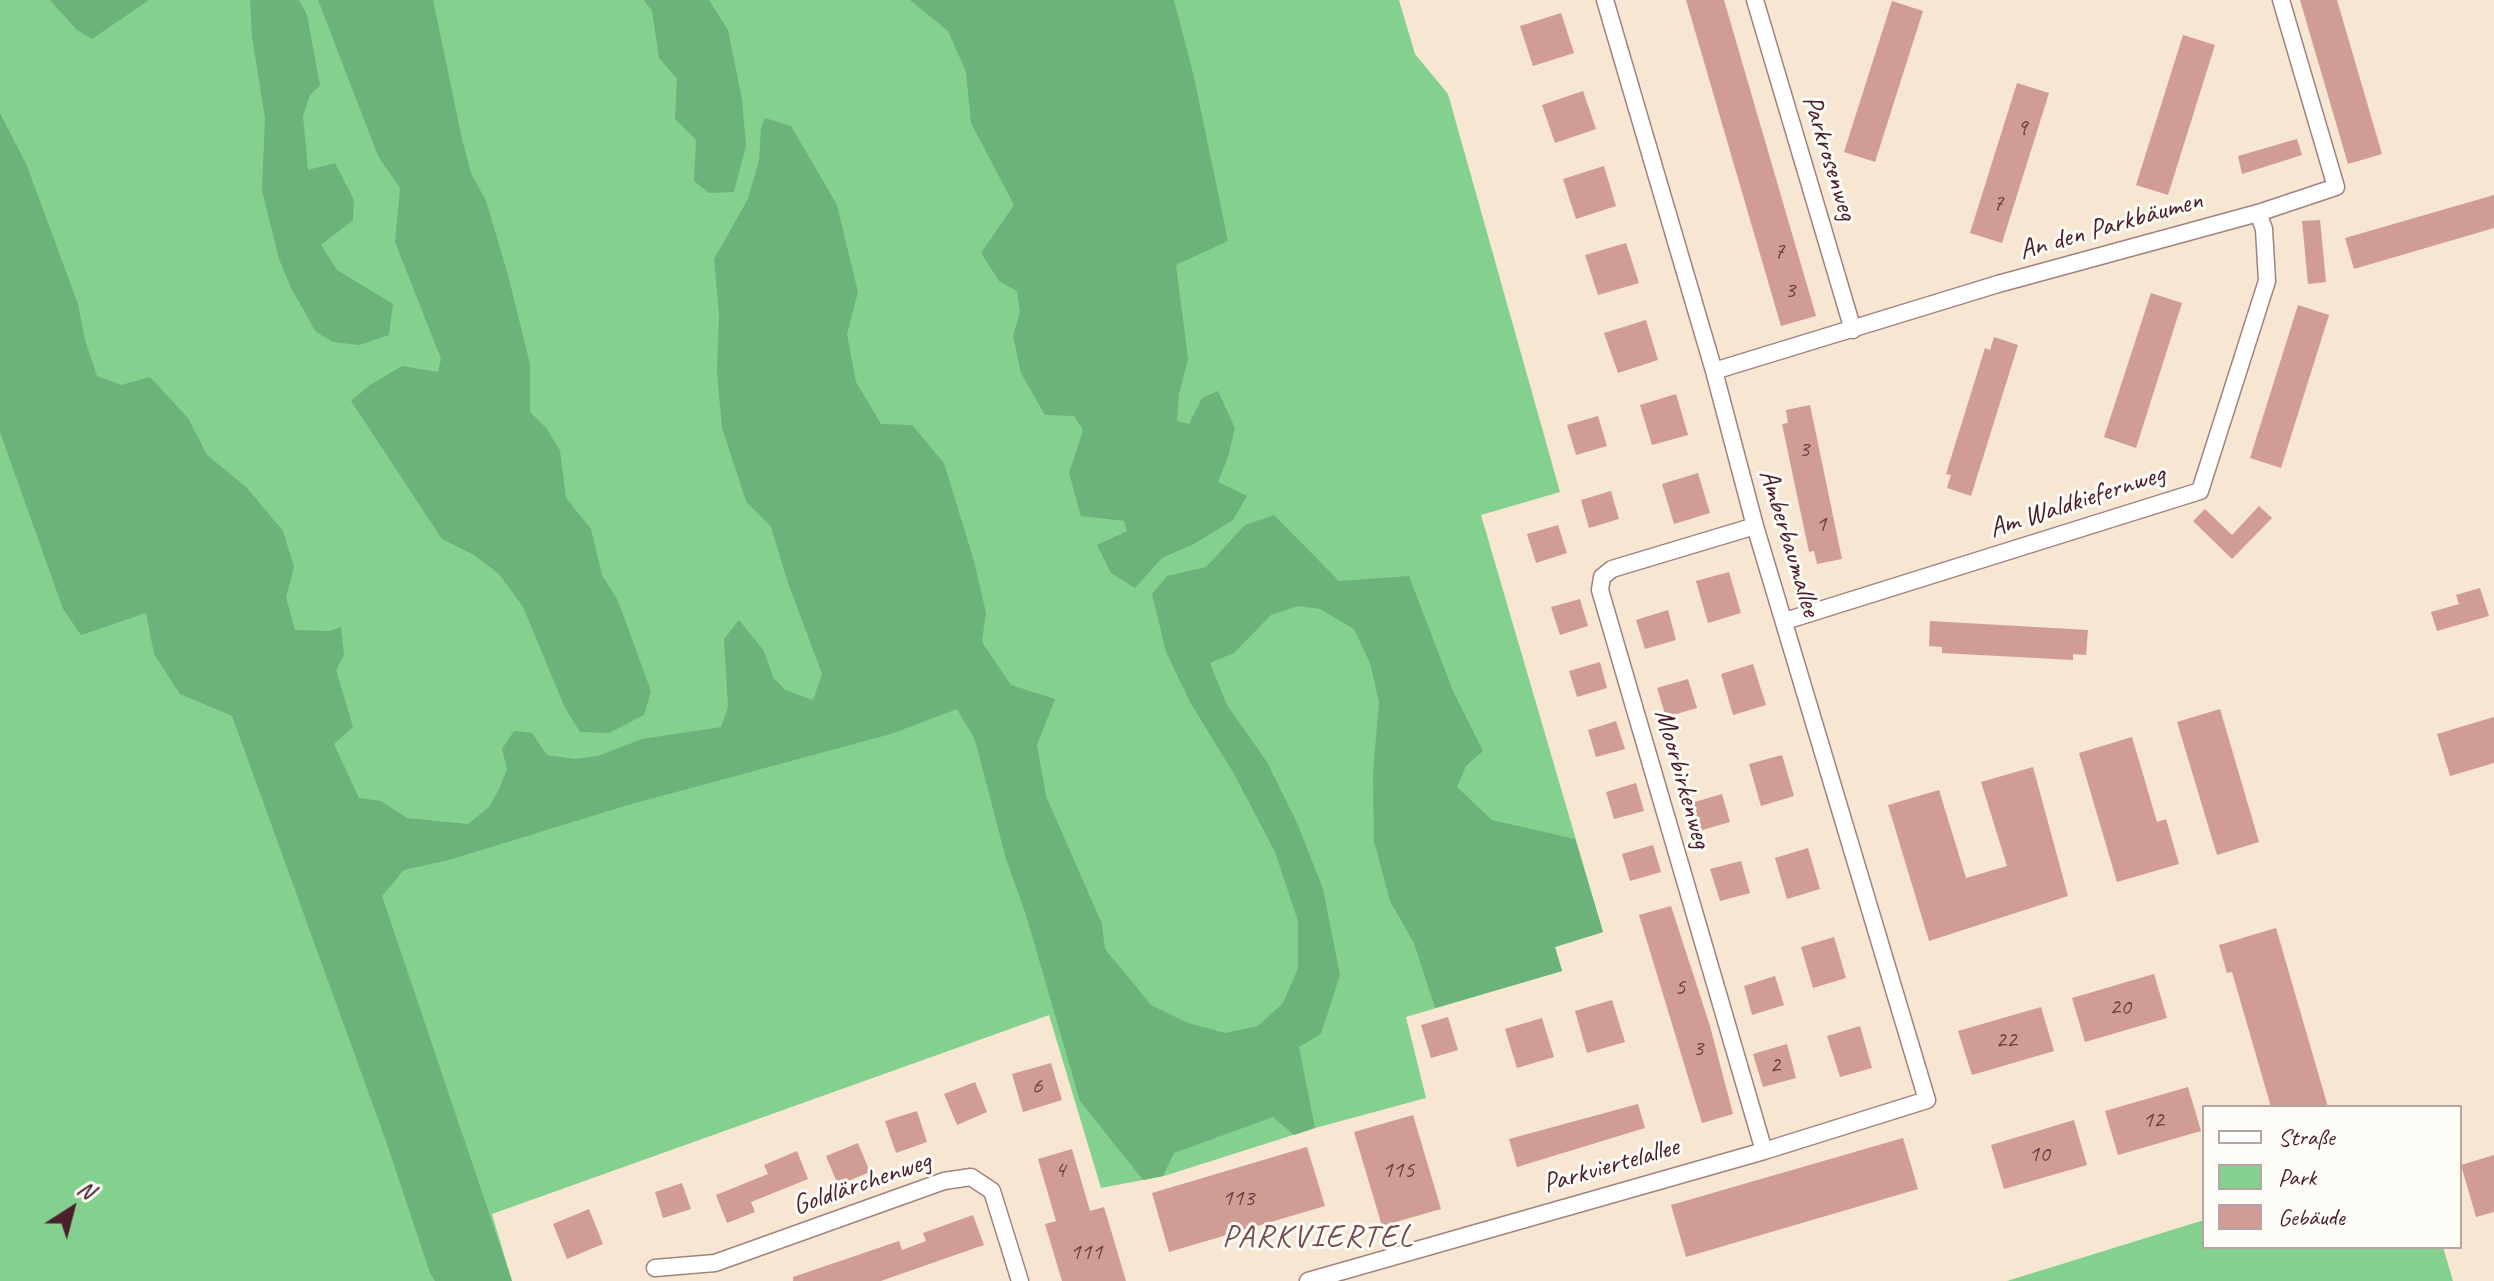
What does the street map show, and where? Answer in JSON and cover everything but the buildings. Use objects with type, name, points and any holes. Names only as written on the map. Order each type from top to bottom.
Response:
[{"type":"street","name":"Amberbaumallee","points":[[1605,0],[1714,371],[1755,526],[1927,1100]]},
{"type":"street","name":"Parkrosenweg","points":[[1755,0],[1853,330]]},
{"type":"street","name":"An den Parkbäumen","points":[[1714,371],[1998,284],[2258,213],[2336,187],[2281,0]]},
{"type":"street","name":"Am Waldkiefernweg","points":[[1785,621],[2200,491],[2267,281],[2264,229],[2258,213]]},
{"type":"street","name":"Moorbirkenweg","points":[[1755,526],[1612,569],[1602,577],[1600,590],[1764,1151]]},
{"type":"street","name":"Parkviertelallee","points":[[1308,1281],[1764,1151],[1927,1100]]},
{"type":"street","name":"Goldlärchenweg","points":[[655,1268],[715,1263],[944,1181],[971,1177],[992,1191],[1020,1281]]},
{"type":"green space","points":[[0,0],[1399,0],[1415,54],[1448,94],[1560,492],[1481,515],[1603,932],[1555,947],[1562,971],[1406,1017],[1426,1098],[1315,1128],[1164,1176],[1101,1188],[1049,1015],[492,1214],[512,1281],[0,1281]]},
{"type":"green space","points":[[50,0],[149,0],[92,39],[77,30]]},
{"type":"green space","points":[[250,0],[299,0],[307,15],[320,85],[310,95],[303,116],[308,170],[335,163],[354,200],[353,220],[321,245],[337,270],[393,304],[389,335],[359,345],[333,342],[316,332],[291,288],[279,259],[262,191],[265,118],[252,37]]},
{"type":"green space","points":[[318,0],[433,0],[471,173],[486,201],[530,364],[530,412],[547,429],[560,451],[566,498],[591,529],[602,575],[618,601],[651,691],[644,715],[609,733],[580,732],[565,708],[523,607],[499,574],[474,555],[442,539],[351,401],[370,385],[402,366],[438,372],[441,359],[395,242],[400,188],[378,156]]},
{"type":"green space","points":[[644,0],[709,0],[728,30],[742,99],[746,145],[734,192],[709,193],[694,181],[696,140],[675,119],[677,79],[659,58],[652,11]]},
{"type":"green space","points":[[910,0],[1174,0],[1194,77],[1228,241],[1176,265],[1188,359],[1179,394],[1177,421],[1189,424],[1202,398],[1218,391],[1235,428],[1218,482],[1247,496],[1233,520],[1194,544],[1162,558],[1135,588],[1111,573],[1097,545],[1127,531],[1124,521],[1081,516],[1069,473],[1083,430],[1074,416],[1045,415],[1021,373],[1013,336],[1020,312],[1017,291],[999,281],[981,253],[1014,205],[971,123],[966,72],[948,31]]},
{"type":"green space","points":[[0,113],[27,166],[78,304],[85,340],[97,376],[121,385],[150,377],[188,418],[207,455],[247,488],[283,531],[294,567],[286,597],[295,630],[330,631],[341,627],[344,655],[336,670],[353,727],[334,744],[359,798],[381,801],[407,818],[468,824],[489,807],[499,789],[507,769],[502,749],[514,731],[532,733],[547,755],[574,759],[598,756],[642,739],[721,727],[728,707],[724,639],[739,620],[764,651],[773,677],[785,690],[813,700],[822,674],[771,527],[746,501],[722,428],[717,373],[719,314],[714,259],[748,199],[759,160],[761,128],[765,118],[791,126],[837,205],[858,292],[847,334],[856,382],[881,424],[912,425],[944,463],[974,561],[986,613],[982,642],[1011,685],[1055,699],[1037,745],[1046,796],[1102,924],[1105,949],[1151,1005],[1188,1023],[1225,1033],[1258,1026],[1283,1003],[1298,968],[1298,921],[1275,852],[1234,774],[1190,702],[1166,652],[1152,594],[1167,576],[1206,567],[1245,525],[1274,515],[1339,581],[1409,576],[1453,691],[1483,751],[1466,766],[1457,787],[1492,820],[1575,839],[1603,932],[1555,947],[1562,971],[1435,1008],[1414,943],[1390,901],[1374,841],[1373,773],[1379,702],[1370,663],[1354,629],[1320,609],[1298,606],[1271,615],[1234,653],[1210,663],[1227,705],[1267,762],[1298,825],[1323,889],[1340,975],[1321,1034],[1299,1047],[1315,1128],[1294,1135],[1273,1117],[1174,1153],[1163,1176],[1143,1180],[1080,1101],[1026,915],[1006,859],[975,740],[957,709],[891,734],[628,805],[449,860],[404,870],[382,896],[512,1281],[435,1281],[232,716],[180,694],[154,654],[146,613],[81,635],[63,609],[0,432]]},
{"type":"green space","points":[[2202,1221],[2202,1249],[2444,1249],[2453,1281],[2007,1281]]},
{"type":"district","name":"PARKVIERTEL","points":[[1318,1238]]}]
